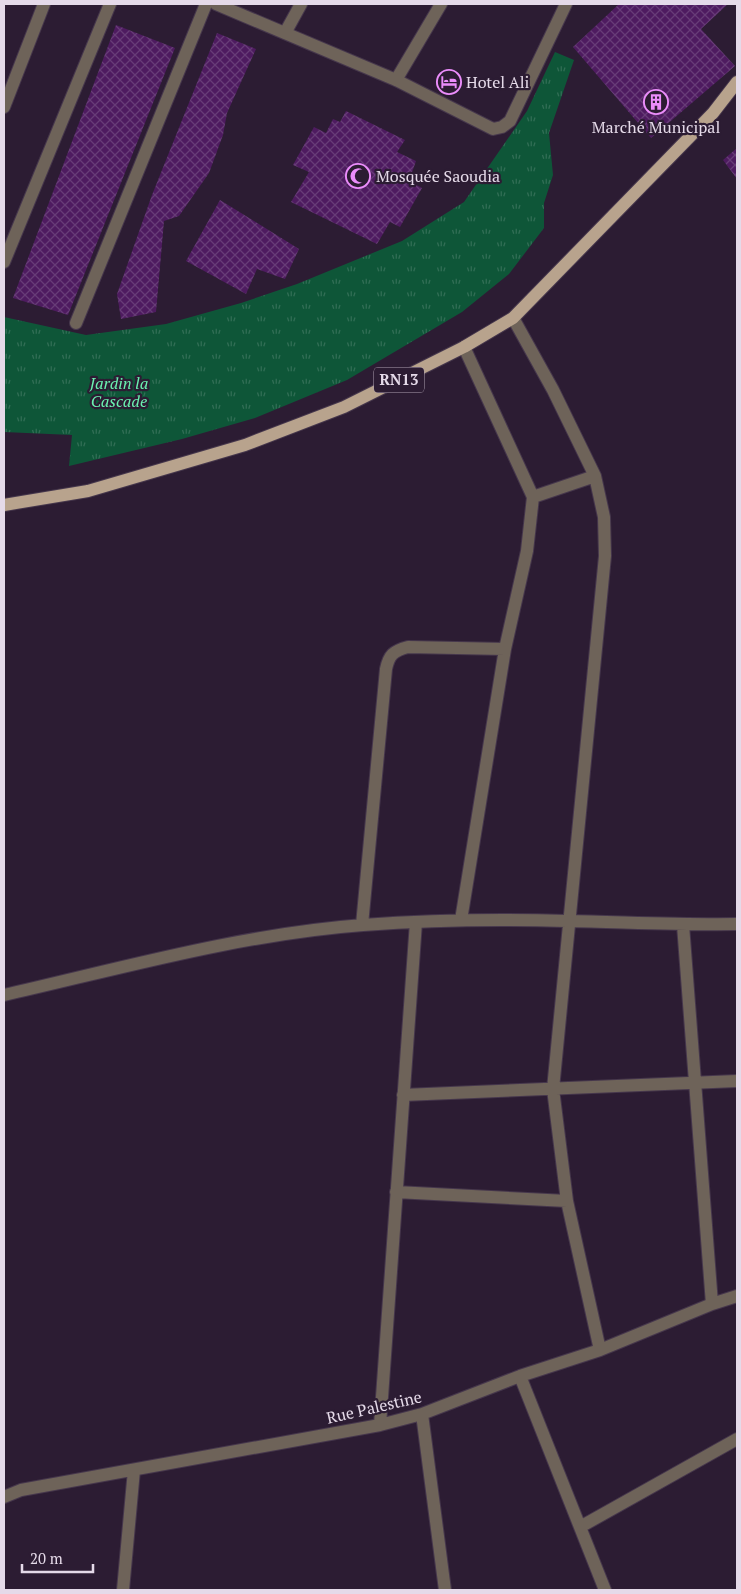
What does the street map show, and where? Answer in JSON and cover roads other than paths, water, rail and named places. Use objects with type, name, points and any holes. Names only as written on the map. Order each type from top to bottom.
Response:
[{"type":"main road","name":"RN13","points":[[4,505],[88,491],[246,445],[344,408],[464,347],[513,318],[713,113],[737,82]]},
{"type":"main road","name":"RN13","points":[[713,113],[737,98]]},
{"type":"street","points":[[4,107],[44,4]]},
{"type":"street","points":[[4,262],[110,4]]},
{"type":"street","points":[[76,323],[206,4]]},
{"type":"street","points":[[216,4],[396,80],[493,129],[502,127],[510,121],[566,4]]},
{"type":"street","points":[[285,33],[302,4]]},
{"type":"street","points":[[396,80],[442,4]]},
{"type":"street","points":[[513,318],[553,390],[595,476],[604,517],[605,556],[553,1089],[567,1201],[600,1350]]},
{"type":"street","points":[[461,920],[505,649],[527,551],[533,497],[464,347]]},
{"type":"street","points":[[533,497],[595,476]]},
{"type":"street","points":[[362,925],[386,669],[389,656],[396,650],[408,647],[505,649]]},
{"type":"street","points":[[4,996],[198,951],[299,933],[362,925],[461,920],[568,920],[682,925],[737,924]]},
{"type":"street","points":[[380,1425],[416,922]]},
{"type":"street","points":[[682,925],[712,1304]]},
{"type":"street","points":[[403,1095],[737,1080]]},
{"type":"street","points":[[396,1192],[567,1201]]},
{"type":"street","name":"Rue Palestine","points":[[4,1496],[21,1490],[380,1425],[422,1414],[520,1376],[600,1350],[712,1304],[737,1296]]},
{"type":"street","points":[[520,1376],[605,1590]]},
{"type":"street","points":[[422,1414],[444,1590]]},
{"type":"street","points":[[580,1528],[737,1440]]},
{"type":"street","points":[[123,1590],[134,1470]]},
{"type":"place","name":"Hotel Ali","points":[[449,82]]},
{"type":"place","name":"Marché Municipal","points":[[656,102]]},
{"type":"place","name":"Mosquée Saoudia","points":[[358,176]]},
{"type":"park label","name":"Jardin la Cascade","points":[[119,392]]}]
